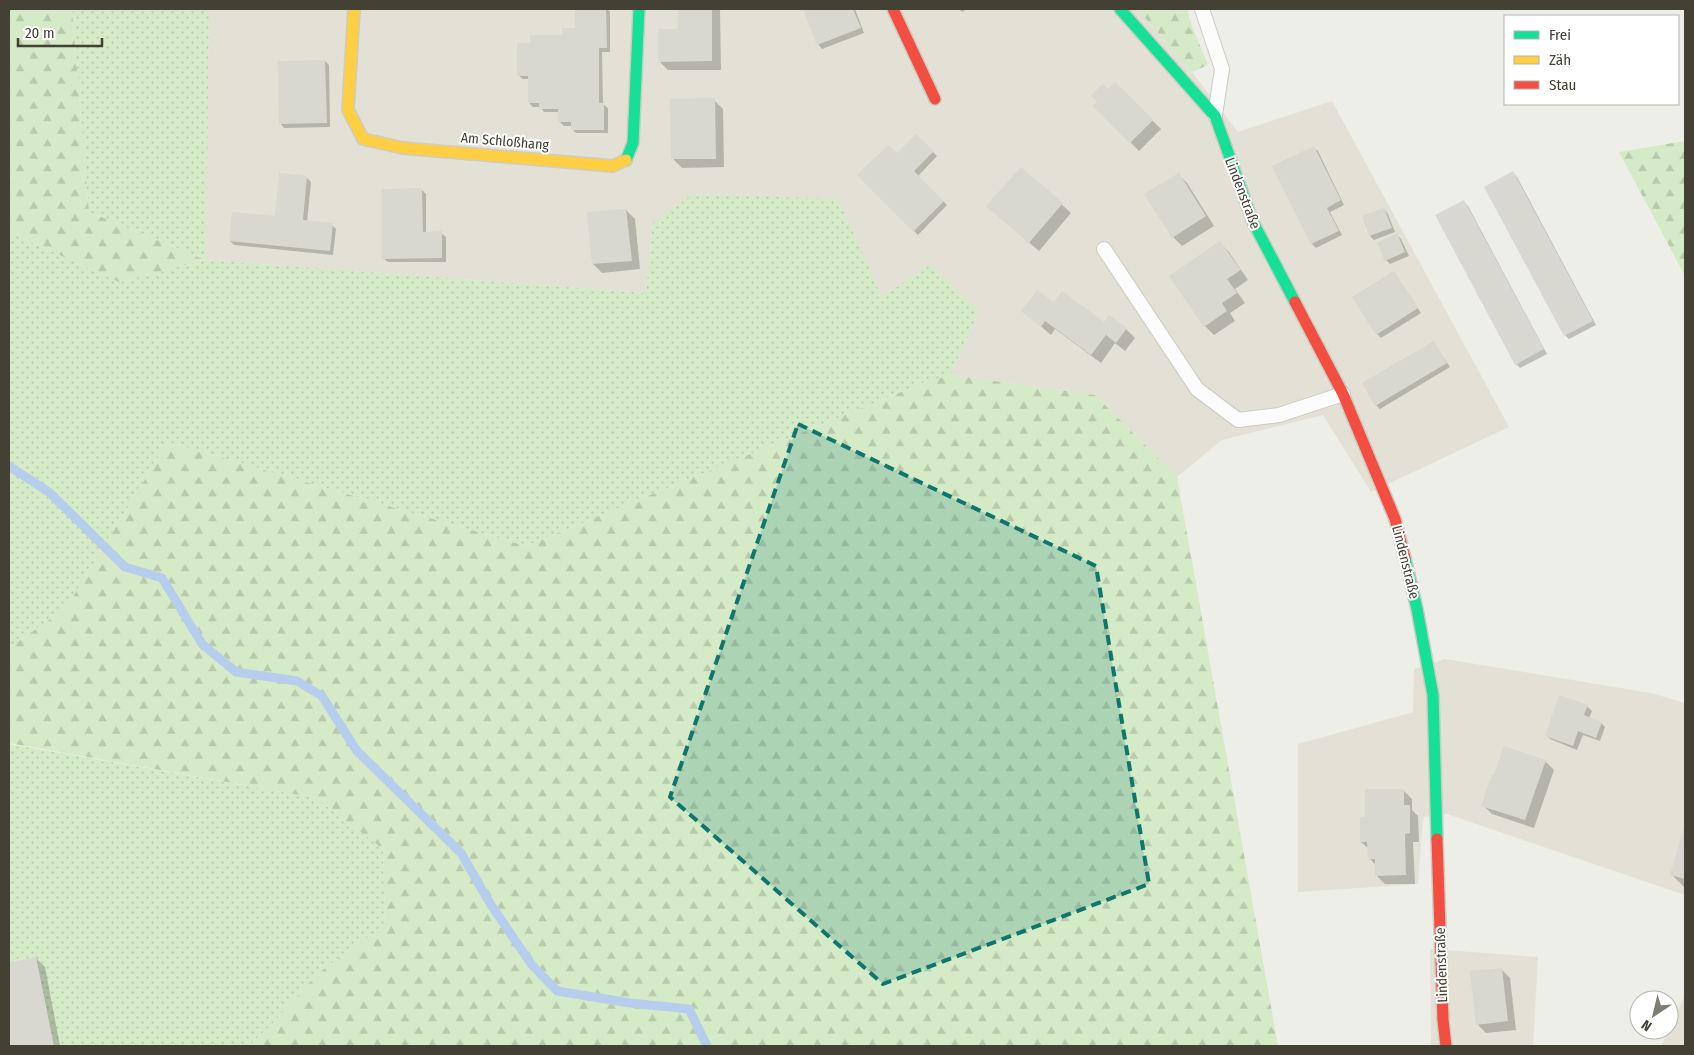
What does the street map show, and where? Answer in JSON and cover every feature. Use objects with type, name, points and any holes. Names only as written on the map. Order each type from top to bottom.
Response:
[{"type":"street","name":"Am Schloßhang","points":[[354,9],[348,110],[363,139],[403,148],[613,166],[626,161],[633,143],[639,9]]},
{"type":"street","points":[[893,9],[935,99]]},
{"type":"street","name":"Lindenstraße","points":[[1120,9],[1215,116],[1253,222],[1342,394],[1395,519],[1417,609],[1432,695],[1443,1020],[1446,1046]]},
{"type":"lane","name":"Lindenstraße","points":[[1202,9],[1222,69],[1215,116]]},
{"type":"lane","points":[[1104,249],[1197,389],[1238,420],[1279,415],[1342,394]]},
{"type":"highlighted area","points":[[798,424],[1096,566],[1149,884],[883,984],[670,797]]},
{"type":"shaded area","points":[[209,9],[1137,9],[1192,72],[1238,132],[1332,101],[1509,427],[1371,492],[1323,415],[1222,440],[1177,477],[1095,395],[951,375],[979,311],[882,297],[653,222],[646,293],[205,260]]},
{"type":"shaded area","points":[[1445,659],[1651,693],[1685,703],[1685,895],[1447,814],[1423,817],[1418,884],[1298,892],[1298,744],[1413,712],[1414,669]]},
{"type":"shaded area","points":[[1430,949],[1538,957],[1533,1046],[1431,1046]]},
{"type":"shaded area","points":[[1685,995],[1685,1046],[1661,1046],[1664,1040],[1679,1040],[1679,1008]]},
{"type":"green space","points":[[9,9],[72,9],[89,212],[205,260],[119,282],[9,232]]},
{"type":"green space","points":[[72,9],[209,9],[206,260],[646,293],[653,222],[693,194],[838,199],[882,297],[930,265],[979,311],[951,375],[923,383],[526,546],[168,442],[66,608],[9,648],[9,232],[119,282],[205,260],[89,212]]},
{"type":"green space","points":[[1137,9],[1187,9],[1208,65],[1192,72]]},
{"type":"green space","points":[[1685,141],[1685,276],[1619,152]]},
{"type":"green space","points":[[951,375],[1095,395],[1177,477],[1278,1046],[249,1046],[272,1024],[317,974],[385,925],[383,849],[316,798],[9,743],[9,648],[66,608],[168,442],[526,546],[923,383]]},
{"type":"green space","points":[[9,744],[316,798],[383,849],[385,925],[317,974],[272,1024],[249,1046],[9,1046]]},
{"type":"building","points":[[575,9],[606,9],[607,48],[599,48],[599,103],[604,103],[604,130],[571,130],[571,122],[558,122],[558,109],[539,109],[539,103],[528,103],[528,76],[517,76],[517,43],[530,43],[530,35],[562,35],[562,28],[575,28]]},
{"type":"building","points":[[678,9],[712,9],[712,61],[658,62],[658,29],[678,29]]},
{"type":"building","points":[[803,9],[853,9],[861,28],[817,45]]},
{"type":"building","points":[[325,60],[327,123],[279,124],[278,61]]},
{"type":"building","points":[[1115,82],[1153,120],[1130,143],[1092,106],[1097,101],[1091,95],[1103,84],[1108,89]]},
{"type":"building","points":[[715,98],[716,159],[671,159],[670,99]]},
{"type":"building","points":[[916,134],[934,151],[914,171],[944,201],[913,232],[857,175],[888,145],[897,153]]},
{"type":"building","points":[[1314,146],[1341,200],[1327,208],[1339,231],[1311,244],[1272,166]]},
{"type":"building","points":[[1021,167],[1063,203],[1029,243],[986,206]]},
{"type":"building","points":[[1513,171],[1593,321],[1564,336],[1484,187]]},
{"type":"building","points":[[279,173],[307,176],[303,220],[333,223],[330,251],[229,241],[232,212],[275,216]]},
{"type":"building","points":[[1179,173],[1206,216],[1172,238],[1144,194]]},
{"type":"building","points":[[422,188],[423,232],[442,231],[442,258],[382,259],[382,189]]},
{"type":"building","points":[[1464,200],[1544,349],[1515,365],[1435,215]]},
{"type":"building","points":[[1384,208],[1392,228],[1369,236],[1362,216]]},
{"type":"building","points":[[626,209],[632,261],[592,264],[587,212]]},
{"type":"building","points":[[1397,233],[1405,252],[1385,261],[1377,243]]},
{"type":"building","points":[[1220,241],[1241,270],[1227,279],[1237,293],[1222,303],[1227,311],[1204,327],[1169,276]]},
{"type":"building","points":[[1394,271],[1418,308],[1376,335],[1352,297]]},
{"type":"building","points":[[1037,290],[1054,302],[1062,291],[1104,322],[1109,315],[1127,328],[1116,343],[1106,335],[1091,355],[1045,321],[1041,327],[1021,311]]},
{"type":"building","points":[[1434,341],[1447,363],[1375,406],[1362,383]]},
{"type":"building","points":[[1559,695],[1588,705],[1584,715],[1602,722],[1596,738],[1578,731],[1573,746],[1545,736]]},
{"type":"building","points":[[1504,746],[1546,760],[1525,820],[1481,806]]},
{"type":"building","points":[[1365,789],[1404,789],[1404,805],[1410,805],[1410,833],[1405,834],[1406,875],[1375,876],[1375,859],[1368,859],[1367,842],[1360,842],[1360,817],[1365,817]]},
{"type":"building","points":[[1685,825],[1685,879],[1670,875]]},
{"type":"building","points":[[36,957],[54,1046],[9,1046],[9,963]]},
{"type":"building","points":[[1502,968],[1508,1021],[1476,1025],[1470,971]]},
{"type":"waterway","points":[[9,466],[50,493],[125,567],[162,578],[202,644],[236,672],[297,681],[322,696],[357,751],[461,853],[491,905],[532,965],[557,991],[630,1003],[689,1009],[707,1046]]},
{"type":"traffic: fast","points":[[626,160],[633,143],[639,9]]},
{"type":"traffic: fast","points":[[1120,9],[1215,116],[1253,222],[1295,302]]},
{"type":"traffic: fast","points":[[1405,558],[1417,609],[1433,695],[1437,839]]},
{"type":"traffic: slow","points":[[354,9],[348,110],[363,139],[403,148],[613,166],[626,160]]},
{"type":"traffic: jam","points":[[893,9],[935,99]]},
{"type":"traffic: jam","points":[[1295,302],[1343,394],[1395,519],[1405,558]]},
{"type":"traffic: jam","points":[[1437,839],[1443,1020],[1446,1046]]}]
